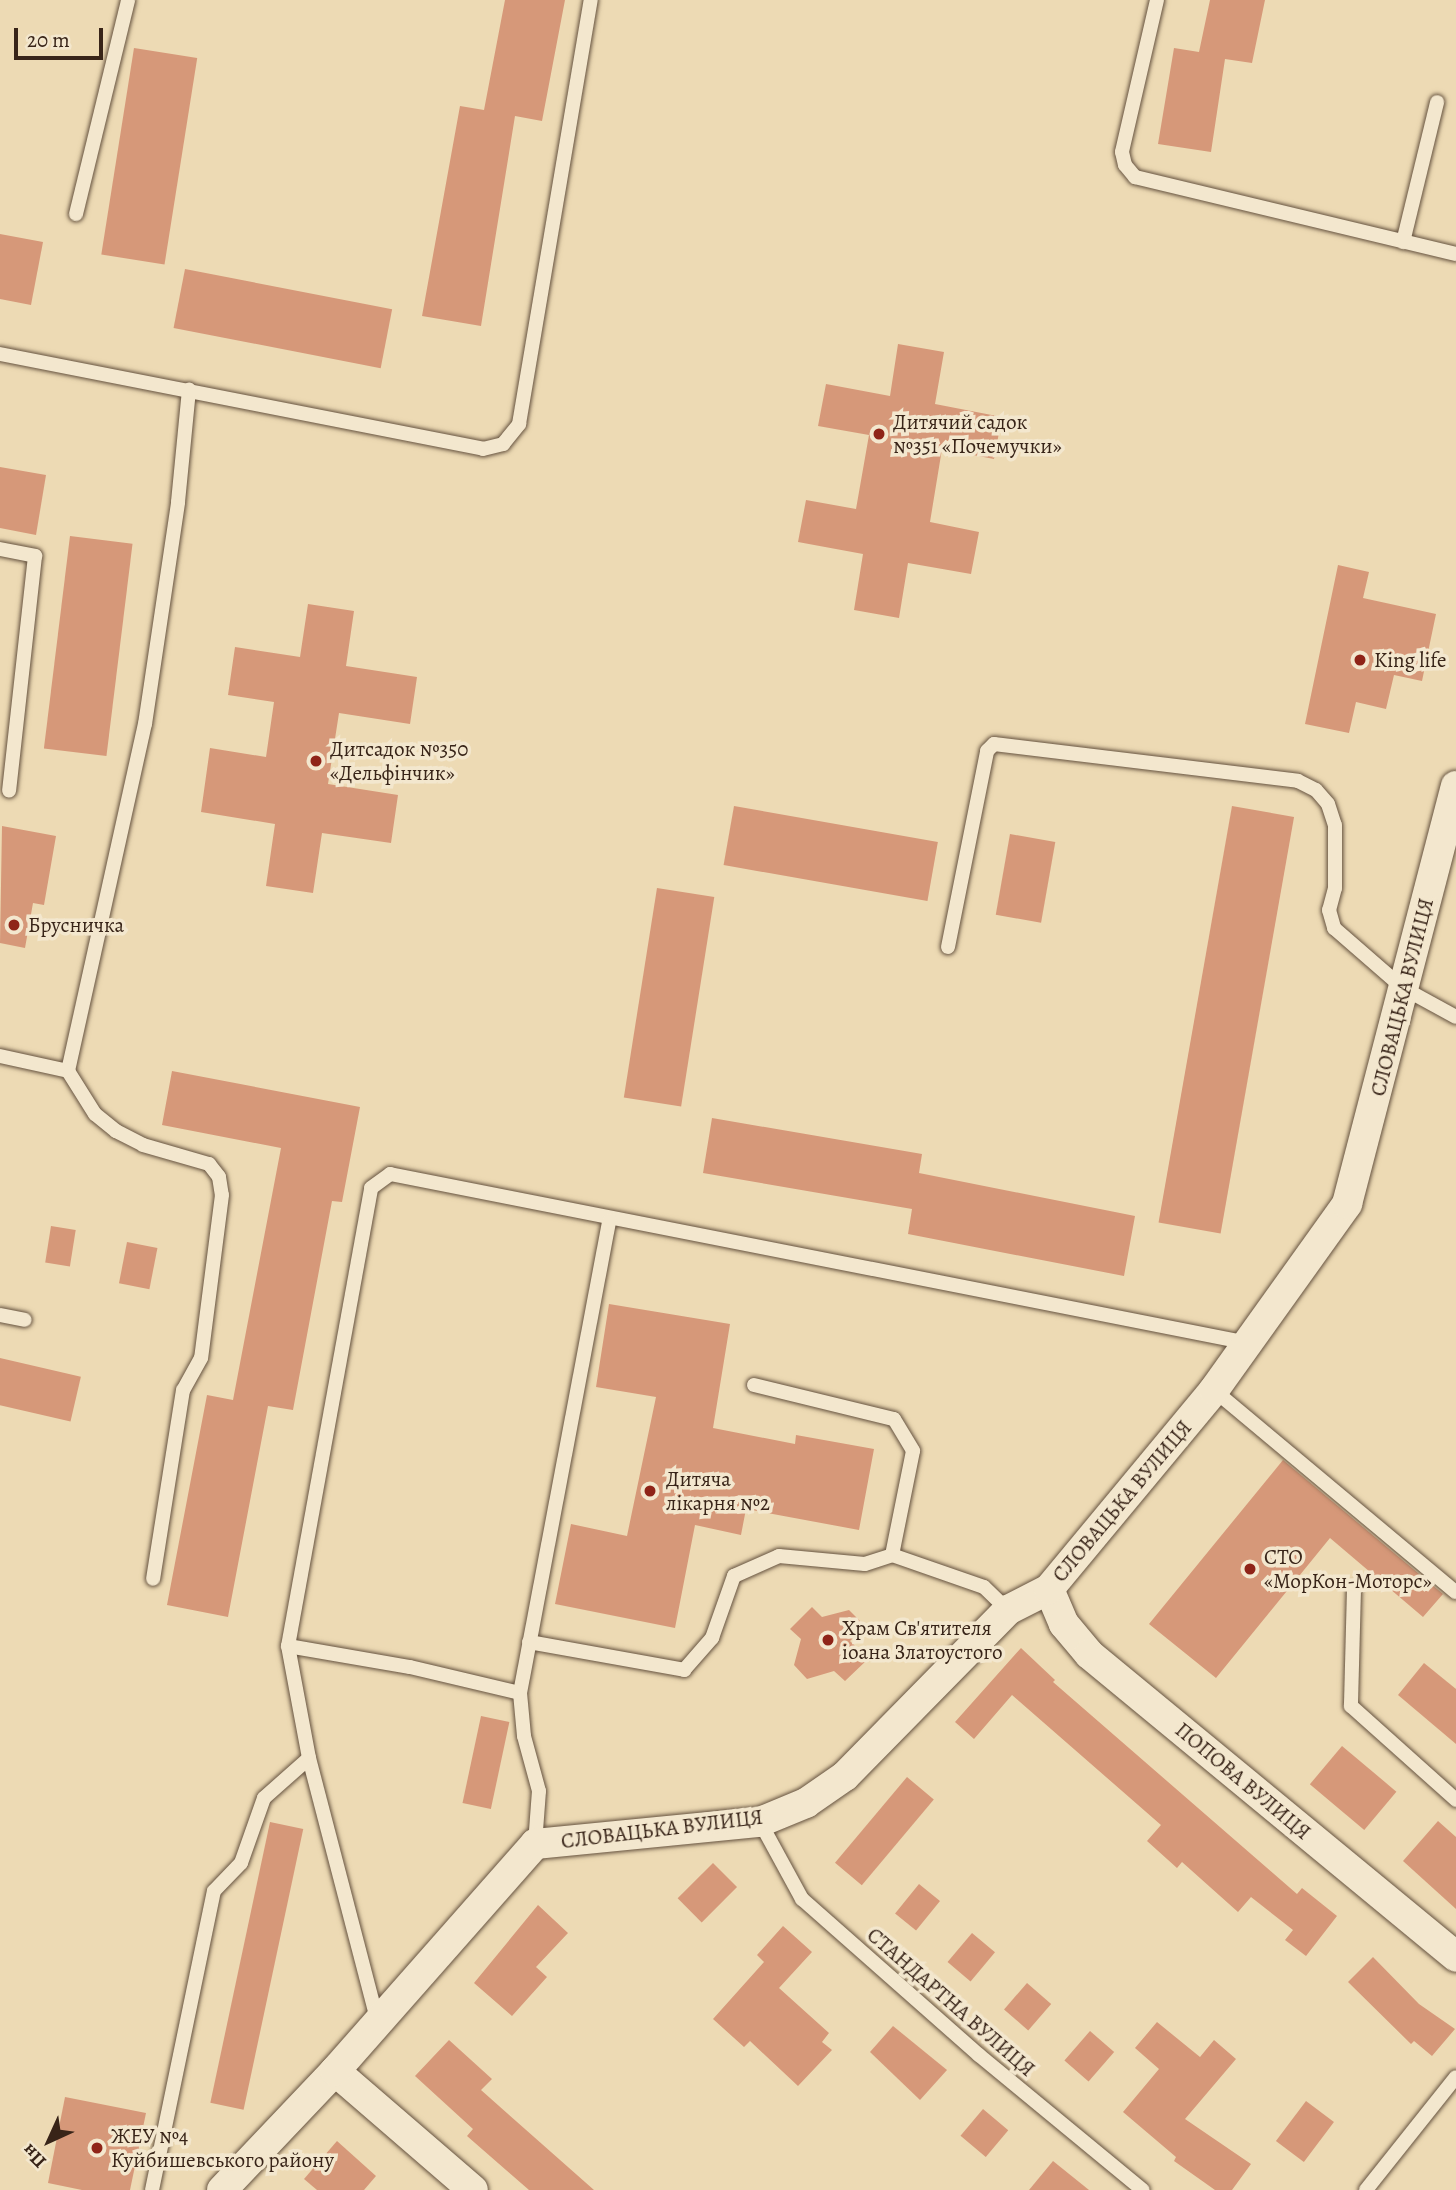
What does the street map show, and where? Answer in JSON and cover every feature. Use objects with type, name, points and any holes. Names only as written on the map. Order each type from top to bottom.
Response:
[{"type":"street","name":"СЛОВАЦЬКА ВУЛИЦЯ","points":[[222,2190],[334,2071],[377,2019],[535,1844],[760,1822],[806,1803],[845,1776],[1008,1610],[1049,1589],[1214,1390],[1347,1204],[1456,786]]},
{"type":"street","name":"ПОПОВА ВУЛИЦЯ","points":[[1049,1589],[1064,1624],[1089,1654],[1456,1956]]},
{"type":"street","points":[[334,2071],[472,2190]]},
{"type":"lane","points":[[76,214],[128,0]]},
{"type":"lane","points":[[0,354],[483,449],[503,444],[519,424],[591,0]]},
{"type":"lane","points":[[1157,0],[1122,152],[1125,165],[1135,177],[1456,254]]},
{"type":"lane","points":[[1404,242],[1437,102]]},
{"type":"lane","points":[[153,1579],[183,1390],[201,1358],[222,1195],[219,1177],[209,1164],[144,1145],[116,1131],[76,1091],[68,1071],[145,724],[178,502],[189,390]]},
{"type":"lane","points":[[0,550],[35,556],[9,791]]},
{"type":"lane","points":[[948,947],[987,751],[1004,743],[1298,781],[1316,790],[1328,804],[1335,825],[1335,888],[1329,910],[1334,928],[1403,988],[1456,1016]]},
{"type":"lane","points":[[0,1056],[68,1071]]},
{"type":"lane","points":[[377,2019],[309,1758],[288,1646],[371,1188],[390,1174],[609,1220],[1248,1343]]},
{"type":"lane","points":[[535,1844],[539,1791],[524,1735],[520,1693],[609,1220]]},
{"type":"lane","points":[[0,1315],[25,1320]]},
{"type":"lane","points":[[754,1385],[894,1419],[913,1451],[892,1555]]},
{"type":"lane","points":[[1214,1390],[1456,1592]]},
{"type":"lane","points":[[529,1642],[684,1670],[712,1638],[734,1576],[779,1556],[865,1564],[892,1555],[984,1587],[1008,1610]]},
{"type":"lane","points":[[1354,1589],[1351,1706],[1456,1800]]},
{"type":"lane","points":[[288,1646],[410,1667],[520,1693]]},
{"type":"lane","points":[[152,2190],[214,1891],[241,1863],[264,1798],[309,1758]]},
{"type":"lane","name":"СТАНДАРТНА ВУЛИЦЯ","points":[[760,1822],[802,1899],[979,2055],[1143,2190]]},
{"type":"lane","points":[[1366,2190],[1456,2077]]},
{"type":"building","points":[[505,0],[565,0],[542,121],[515,116],[481,326],[422,316],[460,106],[484,110]]},
{"type":"building","points":[[1210,0],[1265,0],[1252,63],[1225,59],[1211,152],[1158,144],[1174,48],[1199,52]]},
{"type":"building","points":[[134,48],[197,58],[165,264],[101,254]]},
{"type":"building","points":[[0,234],[43,242],[31,305],[0,299]]},
{"type":"building","points":[[185,269],[392,309],[381,368],[174,328]]},
{"type":"building","points":[[898,344],[944,352],[935,404],[1002,417],[994,459],[942,449],[930,522],[979,532],[971,574],[908,563],[899,618],[854,610],[863,554],[798,542],[806,500],[856,509],[869,435],[818,426],[826,384],[890,396]]},
{"type":"building","points":[[0,467],[46,475],[36,535],[0,528]]},
{"type":"building","points":[[70,536],[133,544],[106,756],[44,748]]},
{"type":"building","points":[[1338,565],[1369,572],[1363,598],[1436,614],[1422,681],[1394,675],[1386,709],[1356,702],[1349,733],[1305,724]]},
{"type":"building","points":[[308,604],[354,611],[346,666],[417,677],[410,724],[339,713],[328,784],[398,795],[391,843],[322,833],[313,893],[266,886],[275,824],[201,812],[210,748],[266,757],[274,702],[228,695],[235,647],[300,657]]},
{"type":"building","points":[[734,806],[938,842],[927,901],[724,865]]},
{"type":"building","points":[[1232,806],[1294,817],[1221,1234],[1159,1223]]},
{"type":"building","name":"Брусничка","points":[[2,826],[56,836],[44,905],[33,903],[25,948],[0,943]]},
{"type":"building","points":[[1010,834],[1055,842],[1041,923],[996,915]]},
{"type":"building","points":[[657,888],[714,897],[681,1106],[624,1097]]},
{"type":"building","points":[[172,1071],[360,1107],[342,1202],[332,1201],[293,1410],[268,1406],[228,1617],[167,1605],[207,1395],[233,1400],[281,1148],[162,1125]]},
{"type":"building","points":[[712,1118],[922,1154],[919,1173],[1135,1216],[1124,1276],[908,1234],[912,1209],[703,1173]]},
{"type":"building","points":[[51,1226],[76,1230],[70,1266],[45,1263]]},
{"type":"building","points":[[127,1242],[157,1248],[149,1289],[119,1283]]},
{"type":"building","points":[[609,1304],[730,1324],[713,1428],[795,1444],[796,1435],[874,1449],[859,1530],[746,1509],[741,1535],[695,1525],[675,1628],[555,1604],[571,1524],[627,1536],[656,1397],[596,1387]]},
{"type":"building","points":[[0,1358],[81,1377],[71,1421],[0,1405]]},
{"type":"building","name":"СТО «МорКон-Моторс»","points":[[1283,1460],[1443,1594],[1423,1617],[1330,1538],[1216,1678],[1149,1624]]},
{"type":"building","name":"Храм Св'ятителя іоана Златоустого","points":[[812,1607],[822,1617],[849,1610],[865,1626],[850,1641],[868,1659],[845,1681],[834,1671],[807,1679],[794,1665],[801,1639],[790,1629]]},
{"type":"building","points":[[1021,1648],[1055,1680],[1053,1682],[1297,1894],[1302,1888],[1337,1916],[1306,1956],[1285,1940],[1293,1930],[1251,1897],[1238,1912],[1182,1862],[1177,1868],[1147,1841],[1161,1825],[1012,1695],[974,1739],[955,1722]]},
{"type":"building","points":[[1424,1663],[1456,1689],[1456,1744],[1398,1695]]},
{"type":"building","points":[[481,1716],[509,1722],[491,1809],[462,1803]]},
{"type":"building","points":[[1342,1746],[1396,1792],[1364,1830],[1310,1784]]},
{"type":"building","points":[[907,1777],[934,1799],[862,1885],[835,1863]]},
{"type":"building","points":[[1438,1821],[1456,1837],[1456,1909],[1403,1861]]},
{"type":"building","points":[[270,1822],[303,1829],[244,2110],[210,2103]]},
{"type":"building","points":[[713,1863],[737,1887],[702,1922],[678,1898]]},
{"type":"building","points":[[919,1884],[940,1901],[916,1931],[895,1914]]},
{"type":"building","points":[[538,1905],[568,1933],[536,1967],[547,1977],[512,2016],[474,1983]]},
{"type":"building","points":[[783,1926],[812,1952],[779,1988],[829,2033],[822,2042],[832,2050],[798,2086],[750,2041],[744,2047],[713,2019],[764,1962],[757,1955]]},
{"type":"building","points":[[972,1933],[995,1952],[971,1981],[948,1962]]},
{"type":"building","points":[[1373,1957],[1419,2004],[1455,2029],[1432,2056],[1414,2041],[1411,2044],[1348,1982]]},
{"type":"building","points":[[1027,1983],[1051,2004],[1028,2030],[1004,2009]]},
{"type":"building","points":[[1157,2022],[1200,2057],[1214,2040],[1236,2059],[1185,2119],[1251,2164],[1232,2190],[1215,2190],[1174,2161],[1176,2157],[1123,2112],[1159,2069],[1135,2048]]},
{"type":"building","points":[[893,2026],[947,2070],[920,2100],[870,2052]]},
{"type":"building","points":[[1090,2031],[1114,2052],[1089,2081],[1064,2060]]},
{"type":"building","points":[[449,2040],[492,2079],[481,2090],[594,2190],[529,2190],[467,2136],[473,2129],[415,2076]]},
{"type":"building","name":"ЖЕУ №4 Куйбишевського району","points":[[65,2097],[146,2113],[130,2190],[82,2190],[48,2183]]},
{"type":"building","points":[[1306,2101],[1334,2122],[1304,2162],[1276,2141]]},
{"type":"building","points":[[983,2109],[1008,2130],[986,2157],[961,2136]]},
{"type":"building","points":[[337,2141],[376,2176],[364,2190],[317,2190],[304,2179]]},
{"type":"building","points":[[1053,2161],[1089,2190],[1029,2190]]},
{"type":"place","name":"Дитячий садок №351 «Почемучки»","points":[[879,434]]},
{"type":"place","name":"King life","points":[[1360,660]]},
{"type":"place","name":"Дитсадок №350 «Дельфінчик»","points":[[316,761]]},
{"type":"place","name":"Брусничка","points":[[14,925]]},
{"type":"place","name":"Дитяча лікарня №2","points":[[650,1491]]},
{"type":"place","name":"СТО «МорКон-Моторс»","points":[[1250,1569]]},
{"type":"place","name":"Храм Св'ятителя іоана Златоустого","points":[[828,1640]]},
{"type":"place","name":"ЖЕУ №4 Куйбишевського району","points":[[97,2148]]}]
